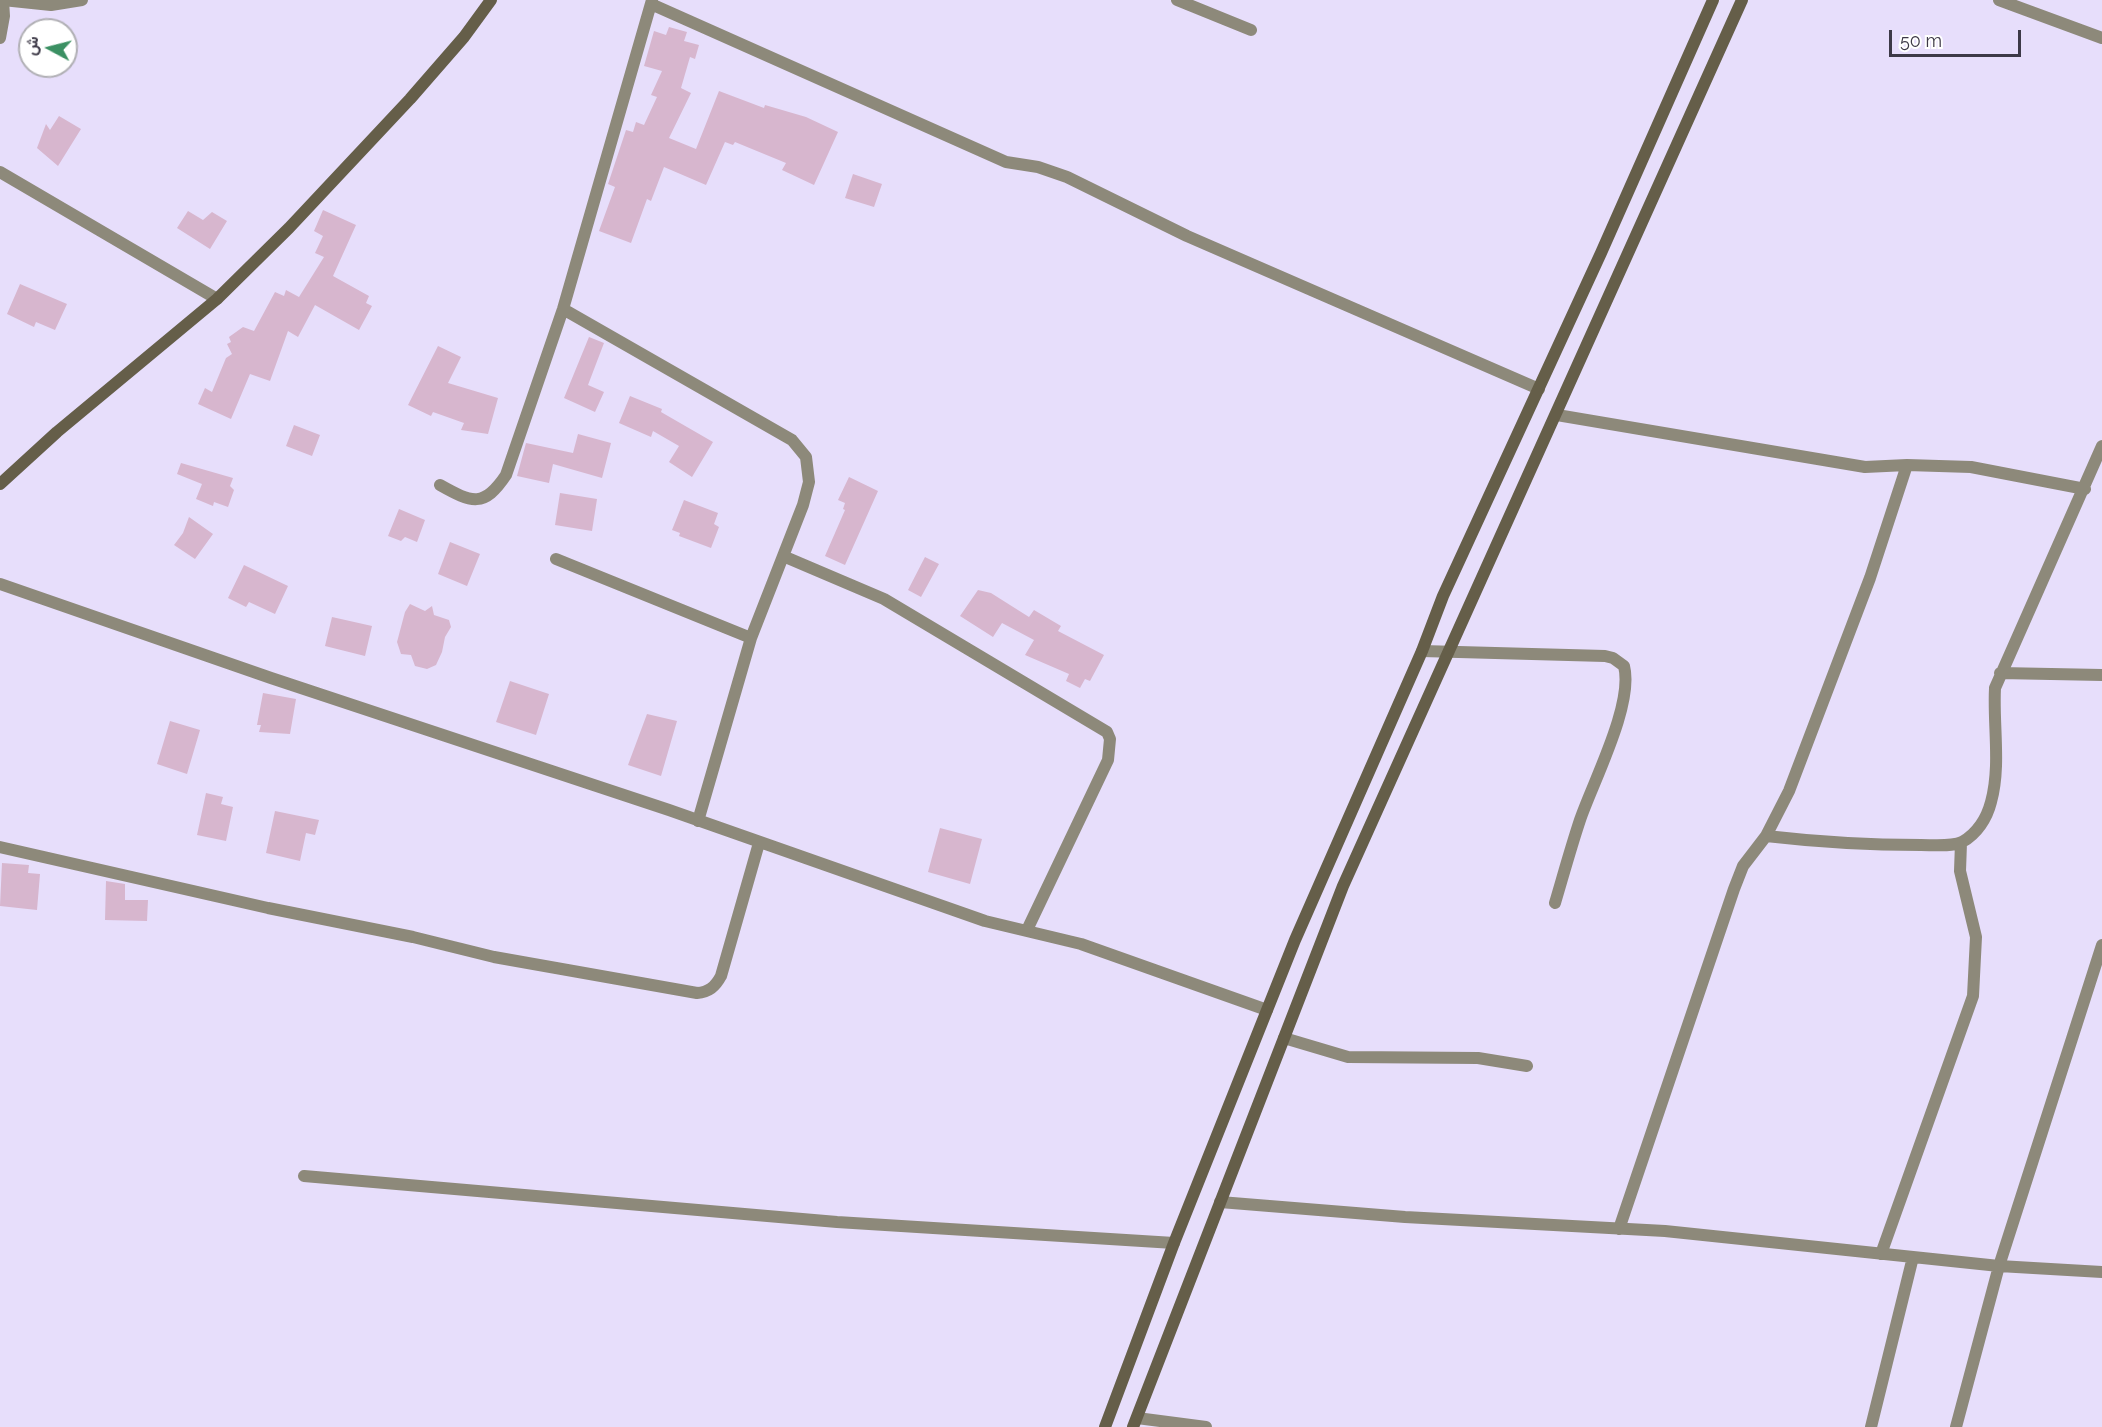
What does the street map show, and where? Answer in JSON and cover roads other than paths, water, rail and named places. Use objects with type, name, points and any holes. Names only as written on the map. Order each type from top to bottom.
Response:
[{"type":"main road","points":[[0,484],[57,432],[217,299],[289,228],[410,99],[464,37],[491,0]]},
{"type":"main road","points":[[1105,1427],[1174,1243],[1267,1010],[1369,767],[1422,651],[1443,596],[1539,389],[1713,0]]},
{"type":"main road","points":[[1135,1423],[1343,886],[1742,0]]},
{"type":"street","points":[[0,38],[3,0],[51,5],[82,0]]},
{"type":"street","points":[[1177,0],[1251,30]]},
{"type":"street","points":[[1999,0],[2102,38]]},
{"type":"street","points":[[440,485],[472,501],[486,498],[498,488],[506,475],[563,309],[651,2],[1006,162],[1038,167],[1066,177],[1187,236],[1539,389]]},
{"type":"street","points":[[0,172],[217,299]]},
{"type":"street","points":[[563,309],[792,440],[801,447],[809,468],[809,482],[803,505],[751,638],[698,821]]},
{"type":"street","points":[[1557,414],[1843,463],[1865,466],[1971,467],[2085,489]]},
{"type":"street","points":[[1766,836],[1849,845],[1961,843],[1974,833],[1986,818],[1992,801],[1996,732],[1995,688],[2085,489],[2102,446]]},
{"type":"street","points":[[1619,1229],[1734,889],[1743,866],[1766,836],[1789,792],[1885,537],[1907,465]]},
{"type":"street","points":[[783,556],[884,599],[1107,732],[1110,739],[1108,760],[1027,930]]},
{"type":"street","points":[[556,559],[751,638]]},
{"type":"street","points":[[0,584],[986,921],[1081,944],[1267,1010]]},
{"type":"street","points":[[1422,651],[1605,656],[1613,658],[1624,666],[1625,690],[1614,729],[1580,819],[1555,903]]},
{"type":"street","points":[[2000,673],[2102,675]]},
{"type":"street","points":[[0,847],[268,908],[413,937],[494,957],[697,993],[706,992],[716,985],[721,976],[759,843]]},
{"type":"street","points":[[1881,1254],[1973,996],[1976,937],[1960,871],[1961,843]]},
{"type":"street","points":[[1956,1427],[1999,1266],[2102,945]]},
{"type":"street","points":[[1284,1038],[1348,1057],[1478,1059],[1527,1066]]},
{"type":"street","points":[[304,1176],[837,1222],[1174,1243]]},
{"type":"street","points":[[1220,1202],[1405,1217],[1746,1238],[1999,1266],[2102,1272]]},
{"type":"street","points":[[1871,1427],[1913,1257]]},
{"type":"street","points":[[1135,1423],[1206,1427]]}]
